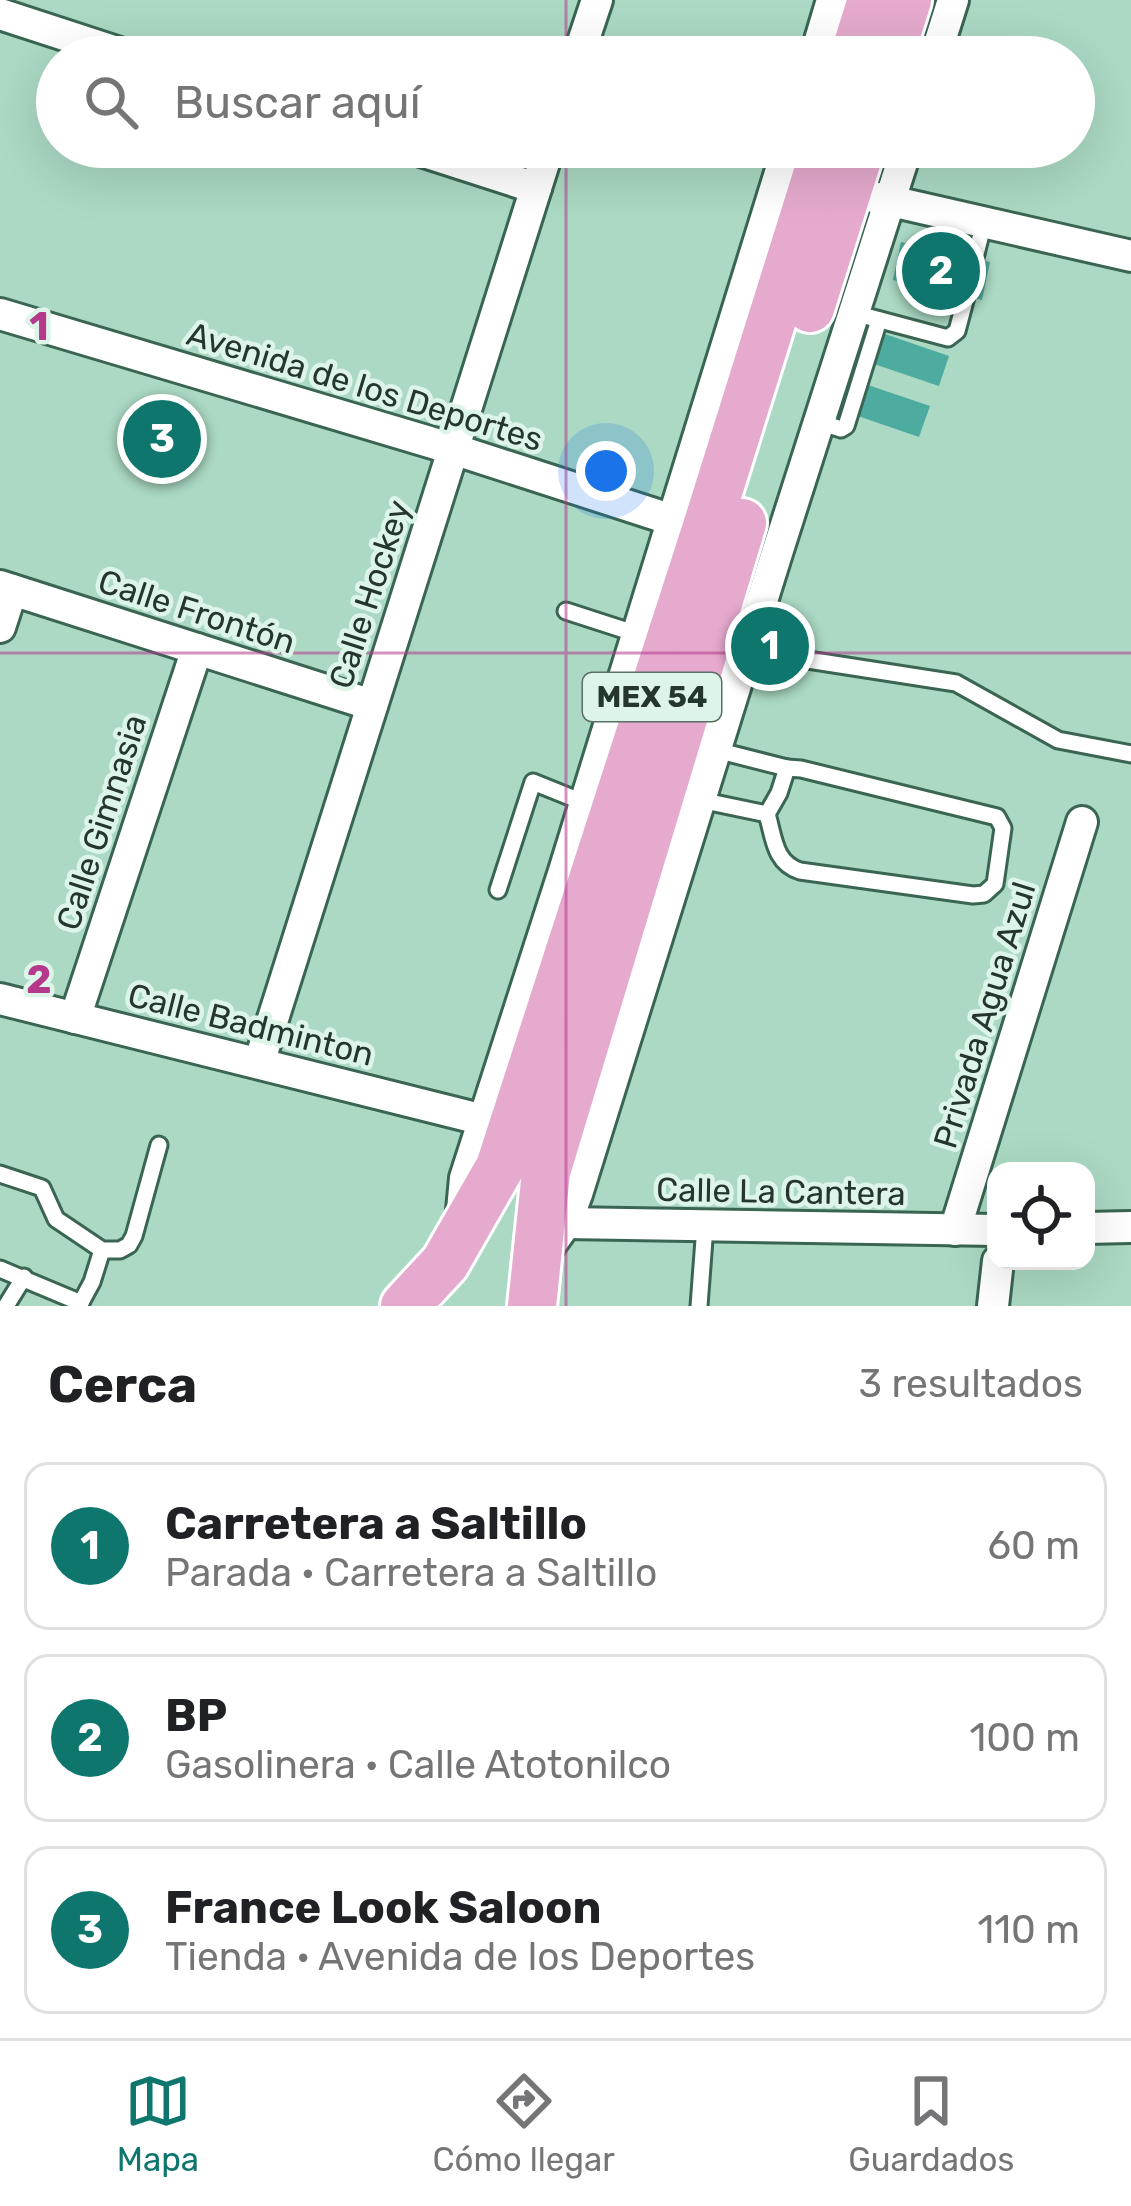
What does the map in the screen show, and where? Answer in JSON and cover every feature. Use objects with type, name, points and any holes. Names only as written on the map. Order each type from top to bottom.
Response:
[{"type":"main road","points":[[861,36],[872,0]]},
{"type":"main road","points":[[896,36],[907,0]]},
{"type":"main road","name":"MEX 54","points":[[533,1287],[546,1172],[830,170]]},
{"type":"main road","name":"MEX 54","points":[[405,1306],[445,1262],[500,1166],[573,891],[723,536]]},
{"type":"street","points":[[585,36],[597,0]]},
{"type":"street","points":[[821,36],[832,0]]},
{"type":"street","points":[[942,36],[953,0]]},
{"type":"street","points":[[3,13],[70,36]]},
{"type":"street","points":[[474,168],[536,188]]},
{"type":"street","name":"Calle Hockey","points":[[259,1063],[542,168]]},
{"type":"street","points":[[830,170],[984,222],[1131,256]]},
{"type":"street","points":[[460,1239],[465,1178],[573,891],[585,803],[637,634],[819,422],[867,317],[830,170]]},
{"type":"street","points":[[533,1287],[578,1194],[744,658],[723,536],[830,170]]},
{"type":"street","name":"Avenida de los Deportes","points":[[0,314],[453,449],[723,536]]},
{"type":"street","points":[[0,628],[6,588]]},
{"type":"street","name":"Calle Frontón","points":[[6,588],[372,705]]},
{"type":"street","name":"Calle Gimnasia","points":[[75,1018],[196,649]]},
{"type":"street","name":"Privada Agua Azul","points":[[956,1230],[1082,822]]},
{"type":"street","name":"Calle Badminton","points":[[0,999],[484,1120]]},
{"type":"street","name":"Calle La Cantera","points":[[566,1223],[987,1230]]},
{"type":"street","points":[[1095,1228],[1131,1227]]},
{"type":"street","points":[[993,1306],[997,1270]]},
{"type":"lane","points":[[975,258],[984,222]]},
{"type":"lane","points":[[867,317],[952,337],[966,297]]},
{"type":"lane","points":[[566,611],[637,634]]},
{"type":"lane","points":[[744,658],[795,658],[956,683],[1058,740],[1131,754]]},
{"type":"lane","points":[[716,750],[997,817],[1003,828],[995,884],[984,894],[973,895],[787,866],[779,856],[767,814],[787,768]]},
{"type":"lane","points":[[498,890],[533,782],[585,803]]},
{"type":"lane","points":[[700,800],[767,814]]},
{"type":"lane","points":[[0,1174],[42,1188],[56,1219],[102,1250],[120,1250],[134,1236],[159,1145]]},
{"type":"lane","points":[[699,1306],[705,1226]]},
{"type":"lane","points":[[0,1269],[80,1304],[102,1250]]},
{"type":"lane","points":[[6,1306],[24,1277]]},
{"type":"building","points":[[901,242],[990,262],[982,300],[893,280]]},
{"type":"building","points":[[882,333],[949,356],[939,386],[871,363]]},
{"type":"building","points":[[862,383],[930,406],[919,437],[852,414]]},
{"type":"place","name":"BP","points":[[941,271]]},
{"type":"place","name":"France Look Saloon","points":[[162,439]]},
{"type":"place","name":"Carretera a Saltillo","points":[[770,646]]}]
